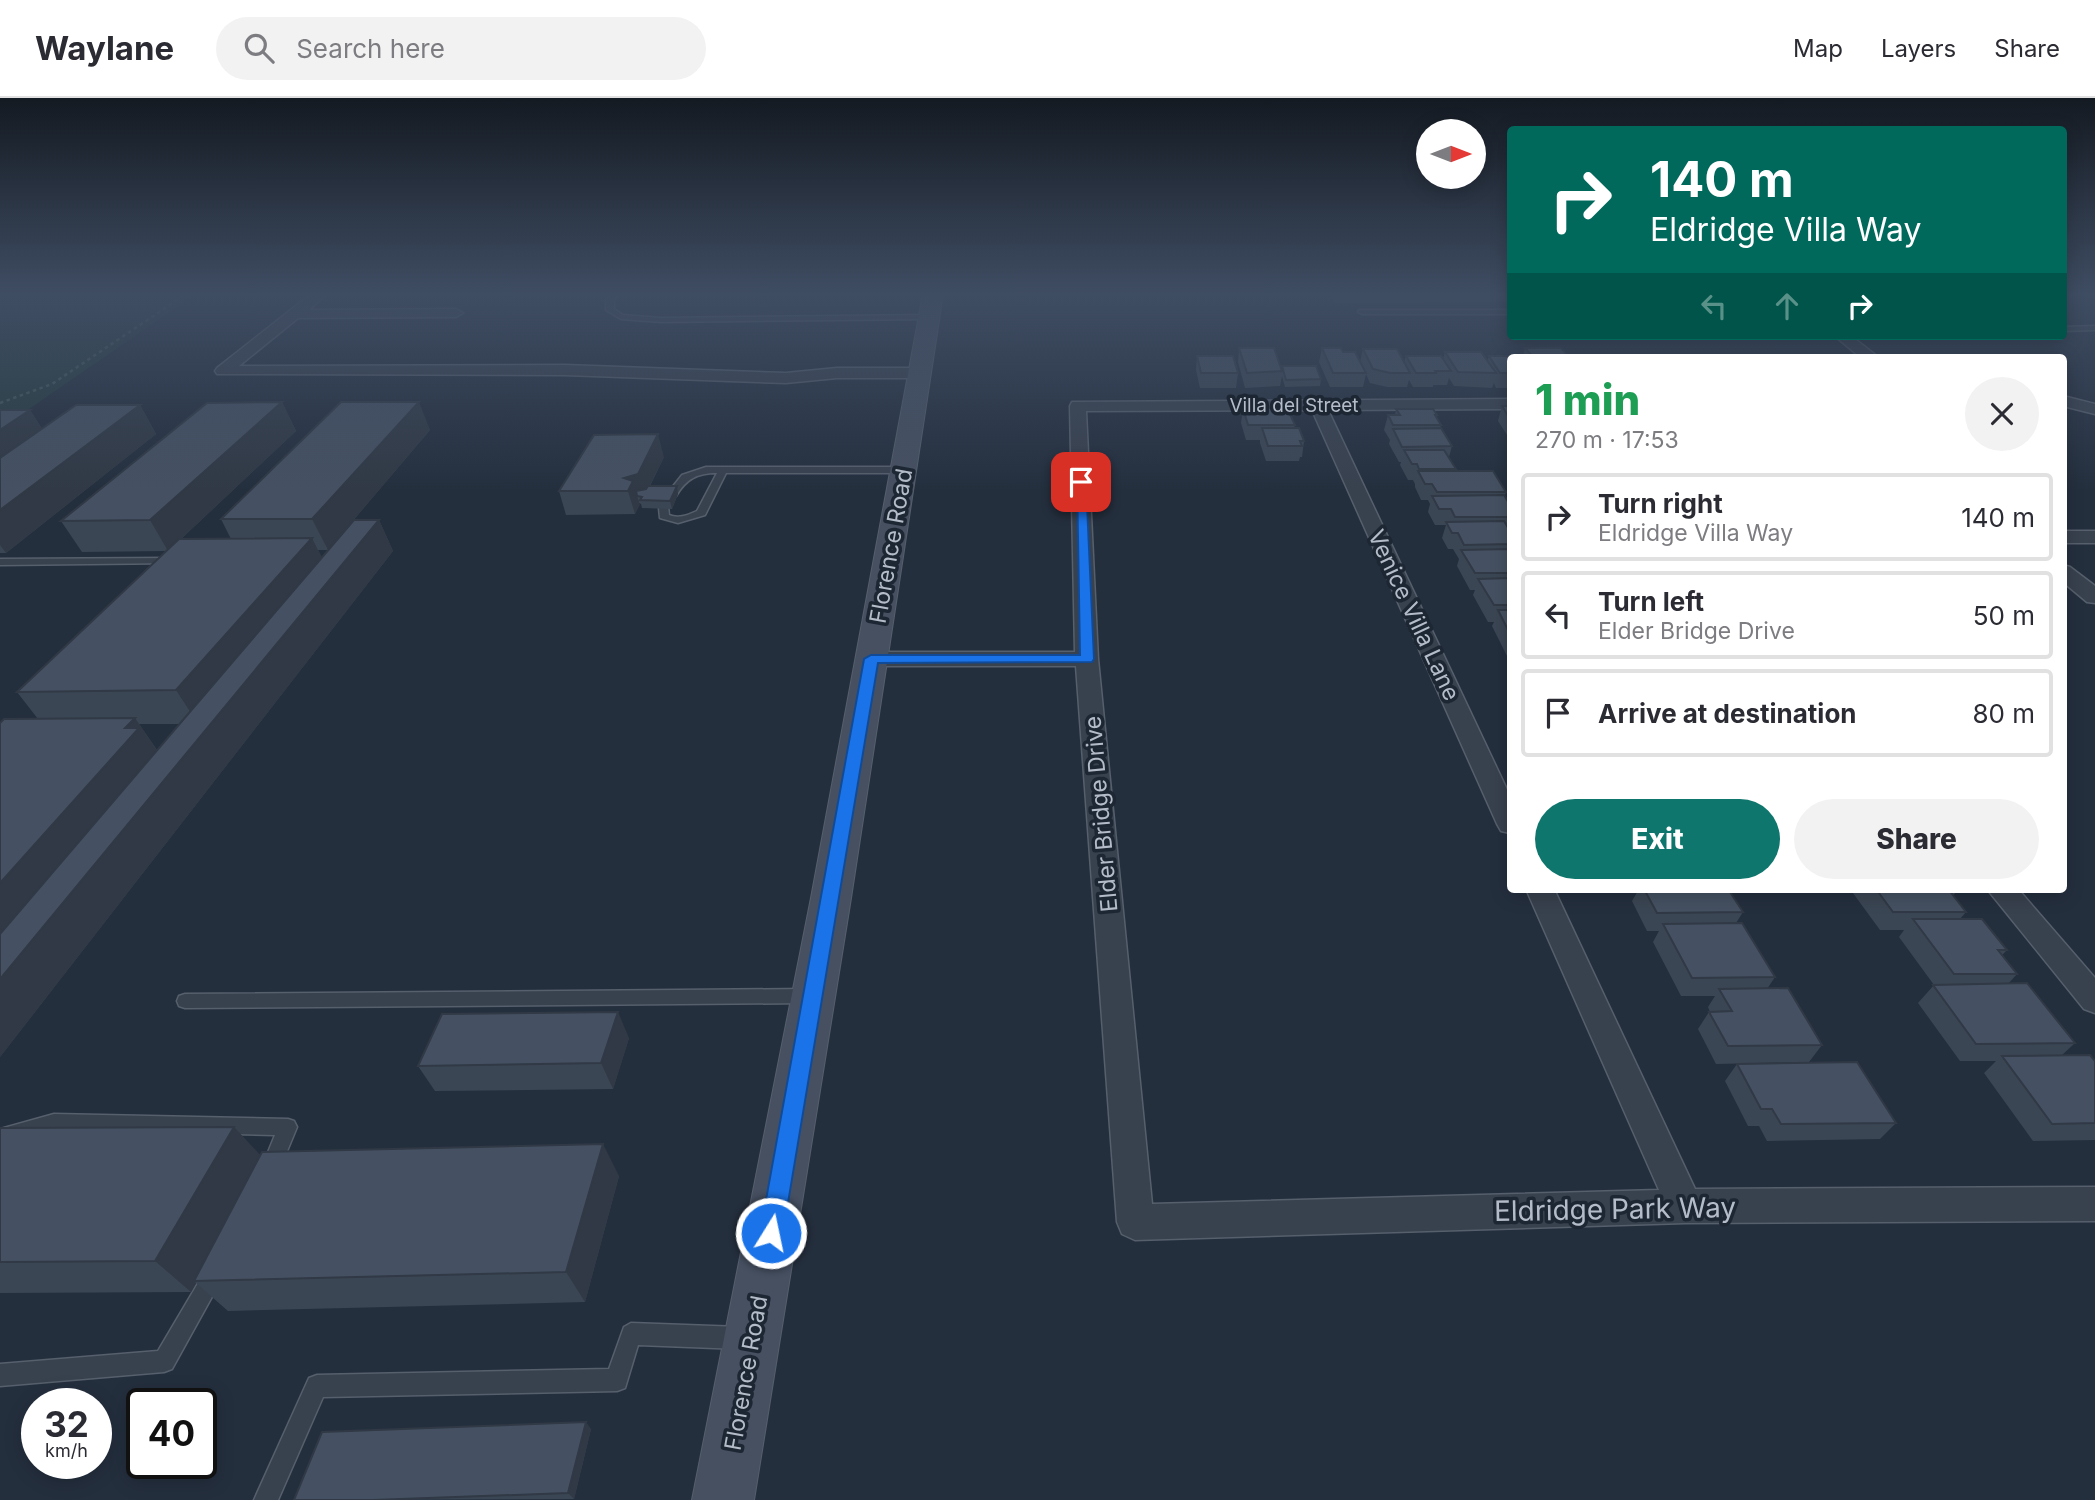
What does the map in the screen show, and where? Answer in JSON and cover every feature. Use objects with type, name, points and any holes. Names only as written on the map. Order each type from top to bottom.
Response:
[{"type":"street","points":[[223,371],[238,359]]},
{"type":"street","name":"Florence Road","points":[[723,1500],[814,996],[922,359]]},
{"type":"street","points":[[223,371],[565,370],[786,378],[817,386],[919,380]]},
{"type":"street","points":[[2067,402],[2095,409]]},
{"type":"street","name":"Villa del Street","points":[[1078,406],[1507,404]]},
{"type":"street","name":"Venice Villa Lane","points":[[1318,405],[1507,817]]},
{"type":"street","name":"Elder Bridge Drive","points":[[1078,406],[1087,659],[1135,1222]]},
{"type":"street","points":[[2067,537],[2095,537]]},
{"type":"street","points":[[2067,574],[2095,597]]},
{"type":"street","points":[[871,659],[1087,659]]},
{"type":"street","points":[[1542,893],[1685,1206]]},
{"type":"street","points":[[2004,893],[2095,1000]]},
{"type":"street","name":"Eldridge Park Way","points":[[1135,1222],[1685,1206],[2095,1204]]},
{"type":"lane","points":[[672,494],[678,481],[690,473],[723,470],[905,470]]},
{"type":"lane","points":[[664,508],[664,516],[669,519],[685,519],[701,513],[723,470]]},
{"type":"lane","points":[[0,562],[186,561]]},
{"type":"lane","points":[[185,1001],[814,996]]},
{"type":"lane","points":[[0,1137],[54,1122],[288,1127],[263,1185]]},
{"type":"lane","points":[[0,1375],[164,1361],[225,1256]]},
{"type":"lane","points":[[266,1500],[317,1386],[617,1380],[631,1334],[752,1338]]},
{"type":"path","points":[[0,402],[52,384],[89,359]]},
{"type":"green space","points":[[0,359],[101,359],[0,429]]},
{"type":"building","points":[[1198,359],[1234,359],[1238,373],[1201,373]]},
{"type":"building","points":[[1243,359],[1278,359],[1282,371],[1247,373]]},
{"type":"building","points":[[1327,359],[1359,359],[1366,373],[1333,373]]},
{"type":"building","points":[[1368,359],[1403,359],[1410,373],[1390,373],[1373,369]]},
{"type":"building","points":[[1408,359],[1443,359],[1451,371],[1435,371],[1436,373],[1416,373]]},
{"type":"building","points":[[1450,359],[1486,359],[1496,373],[1458,372]]},
{"type":"building","points":[[1491,359],[1507,359],[1507,373],[1500,373]]},
{"type":"building","points":[[1282,366],[1316,366],[1321,379],[1286,380]]},
{"type":"building","points":[[282,402],[150,520],[61,521],[207,403]]},
{"type":"building","points":[[341,402],[419,402],[312,519],[221,519]]},
{"type":"building","points":[[76,405],[140,405],[0,510],[0,458]]},
{"type":"building","points":[[1243,408],[1287,408],[1295,425],[1248,425]]},
{"type":"building","points":[[1396,409],[1433,409],[1441,425],[1393,425],[1388,415],[1400,415]]},
{"type":"building","points":[[0,410],[30,410],[0,430]]},
{"type":"building","points":[[1262,428],[1299,428],[1304,441],[1300,441],[1302,446],[1268,446]]},
{"type":"building","points":[[1441,428],[1452,446],[1402,447],[1393,429]]},
{"type":"building","points":[[658,434],[638,474],[624,478],[633,481],[628,491],[559,491],[594,435]]},
{"type":"building","points":[[1404,450],[1444,450],[1456,469],[1419,469],[1417,464],[1412,464]]},
{"type":"building","points":[[1418,471],[1493,471],[1506,492],[1437,492],[1432,484],[1425,484]]},
{"type":"building","points":[[648,486],[677,486],[670,501],[640,500],[642,497],[637,496],[636,491]]},
{"type":"building","points":[[1504,495],[1507,500],[1507,517],[1455,517],[1451,509],[1439,509],[1432,496]]},
{"type":"building","points":[[354,520],[379,520],[0,979],[0,934]]},
{"type":"building","points":[[1504,521],[1507,526],[1507,544],[1464,545],[1458,533],[1452,533],[1446,522]]},
{"type":"building","points":[[312,538],[176,690],[17,692],[179,539]]},
{"type":"building","points":[[1507,549],[1507,573],[1475,573],[1461,550]]},
{"type":"building","points":[[1507,578],[1507,605],[1494,605],[1478,579]]},
{"type":"building","points":[[1498,610],[1507,610],[1507,628]]},
{"type":"building","points":[[135,718],[125,728],[139,728],[0,883],[0,723],[4,719]]},
{"type":"building","points":[[1646,893],[1731,893],[1743,912],[1657,913]]},
{"type":"building","points":[[1879,893],[1951,893],[1966,912],[1893,912]]},
{"type":"building","points":[[1913,919],[1982,919],[2007,950],[1998,950],[2017,974],[1954,974]]},
{"type":"building","points":[[1742,923],[1775,977],[1692,978],[1663,924]]},
{"type":"building","points":[[2027,983],[2075,1043],[1976,1044],[1933,985]]},
{"type":"building","points":[[1788,988],[1822,1045],[1728,1046],[1709,1012],[1732,1011],[1719,989]]},
{"type":"building","points":[[618,1012],[601,1063],[418,1066],[442,1014]]},
{"type":"building","points":[[2090,1055],[2095,1061],[2095,1123],[2052,1124],[2002,1056]]},
{"type":"building","points":[[1857,1062],[1896,1123],[1781,1124],[1772,1109],[1761,1109],[1737,1064]]},
{"type":"building","points":[[234,1127],[155,1261],[0,1262],[0,1128]]},
{"type":"building","points":[[603,1144],[566,1272],[194,1281],[262,1152]]},
{"type":"building","points":[[586,1422],[568,1493],[294,1500],[322,1432]]},
{"type":"route","points":[[771,1233],[871,659],[1087,659],[1081,482]]}]
